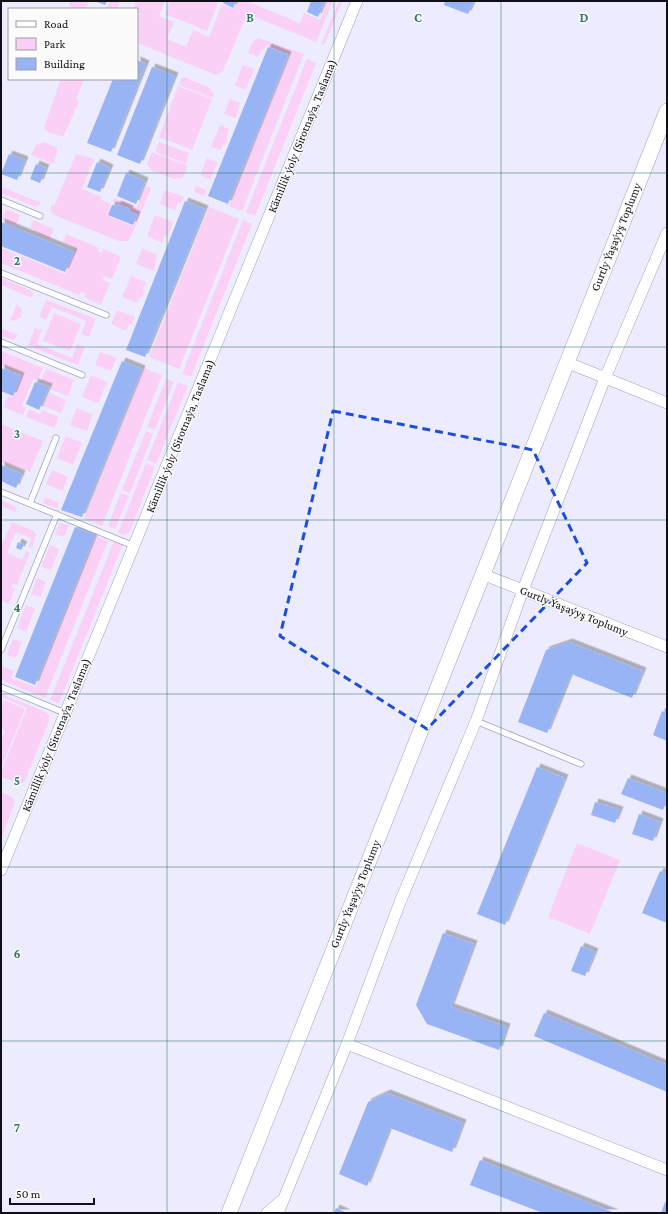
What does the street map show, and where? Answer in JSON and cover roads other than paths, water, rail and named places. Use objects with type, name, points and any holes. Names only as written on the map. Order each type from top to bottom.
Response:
[{"type":"street","name":"Kämillik ýoly (Sirotnaýa, Taslama)","points":[[1,870],[357,1]]},
{"type":"street","name":"Gurtly Ýaşaýyş Toplumy","points":[[229,1213],[667,111]]},
{"type":"street","points":[[278,1213],[346,1044],[400,902],[476,721],[523,590],[605,378],[667,232]]},
{"type":"street","points":[[566,362],[667,403]]},
{"type":"street","name":"Gurtly Ýaşaýyş Toplumy","points":[[482,574],[667,647]]},
{"type":"street","points":[[346,1044],[667,1170]]},
{"type":"street","points":[[266,1213],[284,1199]]},
{"type":"lane","points":[[1,200],[40,216]]},
{"type":"lane","points":[[1,273],[106,315]]},
{"type":"lane","points":[[1,342],[82,375]]},
{"type":"lane","points":[[30,503],[56,438]]},
{"type":"lane","points":[[1,492],[134,546]]},
{"type":"lane","points":[[1,650],[57,514]]},
{"type":"lane","points":[[1,687],[66,714]]},
{"type":"lane","points":[[476,721],[581,764]]}]
